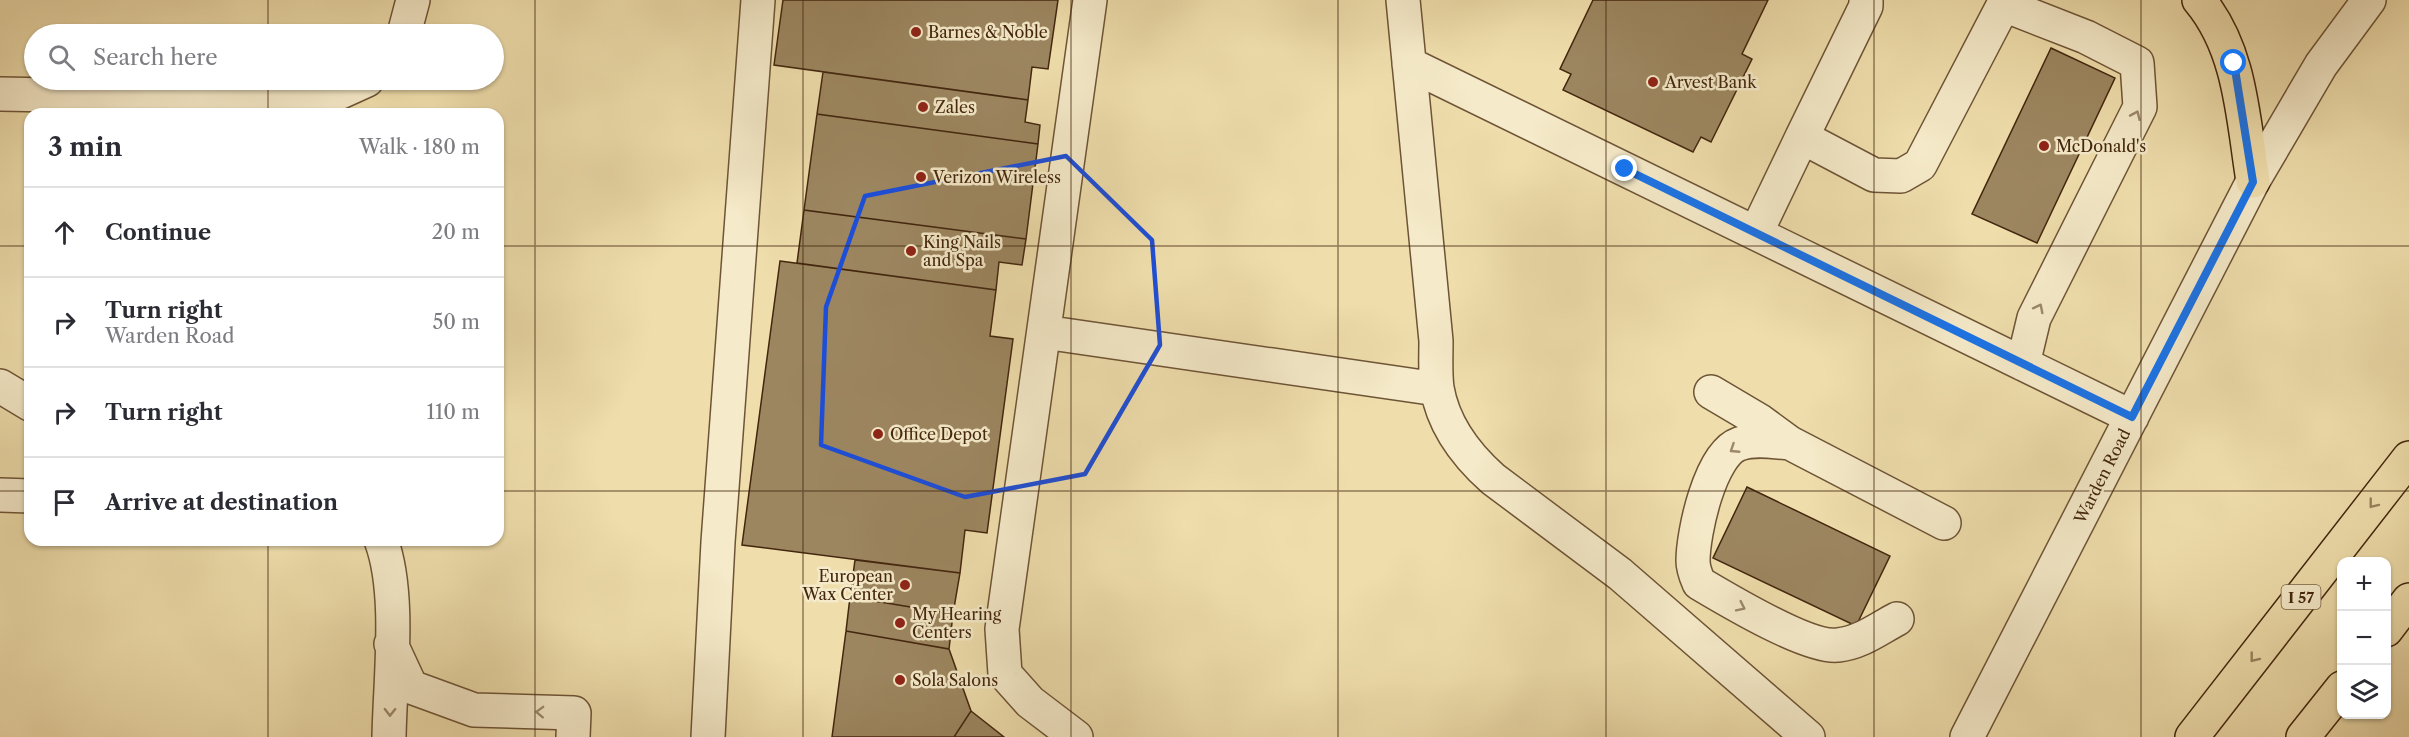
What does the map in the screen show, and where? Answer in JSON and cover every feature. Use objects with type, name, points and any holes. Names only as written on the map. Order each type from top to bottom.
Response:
[{"type":"main road","points":[[2199,0],[2214,18],[2234,63],[2253,182]]},
{"type":"main road","name":"I 57","points":[[2192,737],[2409,458]]},
{"type":"main road","points":[[2391,623],[2409,600]]},
{"type":"main road","points":[[2304,737],[2337,694]]},
{"type":"street","points":[[407,24],[413,0]]},
{"type":"street","points":[[708,737],[718,542],[758,0]]},
{"type":"street","points":[[1076,737],[1030,702],[1005,674],[1002,629],[1090,0]]},
{"type":"street","points":[[1403,0],[1436,341],[1437,389],[1453,435],[1478,466],[1620,574],[1808,737]]},
{"type":"street","points":[[1756,233],[1866,6],[1866,0]]},
{"type":"street","name":"Warden Road","points":[[1967,737],[2253,182],[2321,65],[2369,0]]},
{"type":"street","points":[[1802,137],[1874,175],[1901,176],[1920,165],[2005,2],[2086,37],[2137,63],[2140,107],[2034,318],[2023,364]]},
{"type":"street","points":[[1409,64],[2132,417]]},
{"type":"street","points":[[0,94],[323,100],[345,90]]},
{"type":"street","points":[[1044,332],[1437,389]]},
{"type":"street","points":[[0,386],[24,400]]},
{"type":"street","points":[[1711,392],[1760,421],[1790,443],[1944,523]]},
{"type":"street","points":[[0,414],[24,411]]},
{"type":"street","points":[[1790,443],[1762,440],[1738,444],[1723,456],[1713,476],[1695,533],[1692,564],[1699,583],[1809,640],[1836,646],[1858,641],[1897,618]]},
{"type":"street","points":[[0,495],[24,496]]},
{"type":"street","points":[[383,546],[389,560],[393,591],[389,737]]},
{"type":"street","points":[[1676,622],[1699,583]]},
{"type":"street","points":[[391,644],[411,687],[474,710],[574,713],[573,737]]},
{"type":"highlighted area","points":[[1066,156],[1152,240],[1160,345],[1085,474],[965,497],[821,445],[826,307],[865,196]]},
{"type":"building","name":"Barnes & Noble","points":[[783,0],[1058,0],[1048,69],[1032,67],[1028,100],[774,65]]},
{"type":"building","name":"Arvest Bank","points":[[1593,0],[1768,0],[1742,54],[1752,59],[1711,142],[1701,137],[1693,152],[1563,90],[1571,74],[1560,69]]},
{"type":"building","name":"McDonald's","points":[[2051,48],[2115,78],[2037,243],[1972,214]]},
{"type":"building","name":"Zales","points":[[823,72],[1028,100],[1025,122],[1040,125],[1038,144],[817,114]]},
{"type":"building","name":"Verizon Wireless","points":[[817,114],[1038,144],[1026,239],[804,210]]},
{"type":"building","name":"King Nails and Spa","points":[[804,210],[1026,239],[1022,265],[999,262],[996,290],[797,263]]},
{"type":"building","name":"Office Depot","points":[[780,261],[996,290],[990,336],[1013,339],[987,533],[965,530],[960,573],[742,545]]},
{"type":"building","points":[[1747,487],[1890,556],[1856,626],[1713,558]]},
{"type":"building","name":"European Wax Center","points":[[855,560],[960,573],[953,614],[850,597]]},
{"type":"building","name":"My Hearing Centers","points":[[850,597],[953,614],[949,649],[846,631]]},
{"type":"building","name":"Sola Salons","points":[[846,631],[949,649],[971,711],[954,737],[832,737]]},
{"type":"building","points":[[971,711],[1004,737],[954,737]]},
{"type":"place","name":"Barnes & Noble","points":[[916,32]]},
{"type":"place","name":"Arvest Bank","points":[[1653,82]]},
{"type":"place","name":"Zales","points":[[923,107]]},
{"type":"place","name":"McDonald's","points":[[2044,146]]},
{"type":"place","name":"Verizon Wireless","points":[[921,177]]},
{"type":"place","name":"King Nails and Spa","points":[[911,251]]},
{"type":"place","name":"Office Depot","points":[[878,434]]},
{"type":"place","name":"European Wax Center","points":[[905,585]]},
{"type":"place","name":"My Hearing Centers","points":[[900,623]]},
{"type":"place","name":"Sola Salons","points":[[900,680]]},
{"type":"route","points":[[1625,169],[2132,417],[2253,182],[2234,63]]}]
